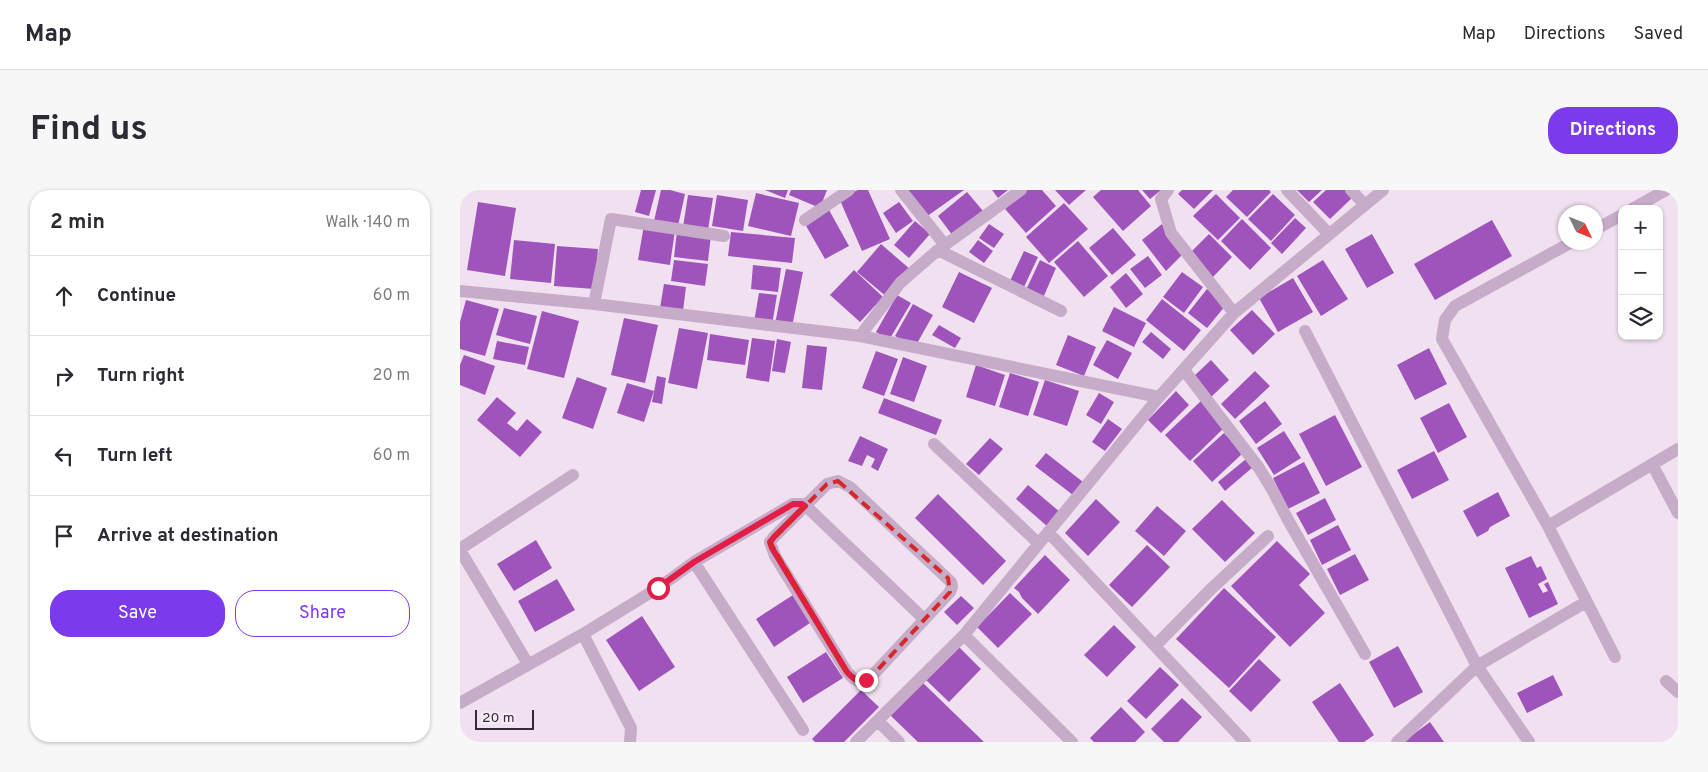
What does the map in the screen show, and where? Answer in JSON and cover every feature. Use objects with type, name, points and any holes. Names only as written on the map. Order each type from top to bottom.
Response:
[{"type":"street","points":[[805,220],[849,190]]},
{"type":"street","points":[[901,190],[941,248],[1061,311]]},
{"type":"street","points":[[860,336],[900,284],[941,248],[1020,190]]},
{"type":"street","points":[[1168,190],[1161,199],[1171,233],[1234,313]]},
{"type":"street","points":[[1287,190],[1329,234]]},
{"type":"street","points":[[1351,190],[1365,205]]},
{"type":"street","points":[[856,742],[964,635],[1159,397],[1234,313],[1383,190]]},
{"type":"street","points":[[1639,205],[1666,190]]},
{"type":"street","points":[[1603,225],[1618,217]]},
{"type":"street","points":[[594,304],[611,219],[724,236]]},
{"type":"street","points":[[1558,250],[1455,306],[1445,320],[1442,339],[1548,526],[1615,657]]},
{"type":"street","points":[[460,291],[594,304],[860,336],[1159,397]]},
{"type":"street","points":[[1305,331],[1477,666],[1529,742]]},
{"type":"street","points":[[1184,370],[1259,468],[1365,654]]},
{"type":"street","points":[[934,444],[1038,543]]},
{"type":"street","points":[[1548,526],[1678,449]]},
{"type":"street","points":[[1652,464],[1678,513]]},
{"type":"street","points":[[528,664],[460,550],[573,474]]},
{"type":"street","points":[[838,481],[844,483],[951,582],[950,592],[924,619],[872,677],[860,682],[854,680],[842,664],[770,542],[827,484],[838,481]]},
{"type":"street","points":[[460,703],[583,634],[658,588],[694,562],[793,504],[805,506],[924,619]]},
{"type":"street","points":[[1048,532],[1245,742]]},
{"type":"street","points":[[1155,646],[1210,590],[1268,536]]},
{"type":"street","points":[[694,562],[803,730]]},
{"type":"street","points":[[1397,742],[1477,666],[1586,602]]},
{"type":"street","points":[[583,634],[631,728],[630,742]]},
{"type":"street","points":[[964,635],[1072,742]]},
{"type":"street","points":[[1666,681],[1678,692]]},
{"type":"street","points":[[878,721],[899,742]]},
{"type":"highlighted area","points":[[838,481],[948,578],[950,592],[871,677],[860,682],[847,672],[770,542],[827,484]]},
{"type":"building","points":[[641,190],[656,190],[649,216],[635,212]]},
{"type":"building","points":[[661,190],[685,194],[678,226],[654,221]]},
{"type":"building","points":[[765,190],[788,190],[785,198]]},
{"type":"building","points":[[791,190],[827,190],[820,208],[789,195]]},
{"type":"building","points":[[858,190],[868,190],[890,239],[862,251],[839,198]]},
{"type":"building","points":[[907,190],[964,190],[926,217]]},
{"type":"building","points":[[992,190],[1008,190],[998,198]]},
{"type":"building","points":[[1026,190],[1042,190],[1056,206],[1026,233],[1005,209]]},
{"type":"building","points":[[1055,190],[1086,190],[1069,205]]},
{"type":"building","points":[[1101,190],[1138,190],[1151,206],[1123,231],[1093,197]]},
{"type":"building","points":[[1142,190],[1161,190],[1150,199]]},
{"type":"building","points":[[1182,190],[1213,190],[1194,209],[1178,194]]},
{"type":"building","points":[[1233,190],[1269,190],[1271,192],[1247,217],[1226,197]]},
{"type":"building","points":[[1297,190],[1322,190],[1309,202]]},
{"type":"building","points":[[1326,190],[1346,190],[1353,197],[1330,219],[1313,202]]},
{"type":"building","points":[[967,192],[983,211],[953,236],[938,216]]},
{"type":"building","points":[[756,193],[799,203],[791,236],[748,226]]},
{"type":"building","points":[[1216,194],[1240,218],[1218,240],[1193,216]]},
{"type":"building","points":[[1273,194],[1295,215],[1271,241],[1248,219]]},
{"type":"building","points":[[688,195],[713,198],[708,230],[683,227]]},
{"type":"building","points":[[717,195],[748,200],[743,231],[712,226]]},
{"type":"building","points":[[478,202],[516,208],[505,276],[467,270]]},
{"type":"building","points":[[899,202],[913,221],[896,233],[883,213]]},
{"type":"building","points":[[1064,203],[1088,229],[1049,263],[1026,237]]},
{"type":"building","points":[[829,210],[849,246],[825,259],[805,224]]},
{"type":"building","points":[[1295,218],[1306,228],[1282,254],[1271,243]]},
{"type":"building","points":[[1242,219],[1271,248],[1250,270],[1221,241]]},
{"type":"building","points":[[1492,220],[1512,256],[1435,300],[1414,264]]},
{"type":"building","points":[[915,221],[930,234],[909,258],[894,245]]},
{"type":"building","points":[[989,224],[1004,234],[994,248],[979,238]]},
{"type":"building","points":[[1162,224],[1182,255],[1166,271],[1142,240]]},
{"type":"building","points":[[644,225],[675,230],[670,265],[638,260]]},
{"type":"building","points":[[1113,228],[1136,255],[1112,275],[1089,248]]},
{"type":"building","points":[[677,231],[711,235],[708,261],[674,257]]},
{"type":"building","points":[[731,232],[795,238],[792,263],[728,256]]},
{"type":"building","points":[[1209,234],[1232,257],[1213,277],[1190,253]]},
{"type":"building","points":[[1372,234],[1394,273],[1367,288],[1345,249]]},
{"type":"building","points":[[514,240],[555,244],[551,283],[510,279]]},
{"type":"building","points":[[978,240],[993,251],[984,263],[969,252]]},
{"type":"building","points":[[1078,241],[1108,276],[1084,297],[1054,262]]},
{"type":"building","points":[[881,244],[911,270],[887,297],[857,272]]},
{"type":"building","points":[[557,246],[598,249],[595,289],[554,286]]},
{"type":"building","points":[[1024,251],[1038,257],[1024,287],[1010,281]]},
{"type":"building","points":[[1148,256],[1162,275],[1145,288],[1130,269]]},
{"type":"building","points":[[674,260],[708,264],[705,286],[671,281]]},
{"type":"building","points":[[1040,260],[1056,268],[1043,298],[1026,290]]},
{"type":"building","points":[[1323,260],[1348,299],[1321,316],[1297,276]]},
{"type":"building","points":[[753,265],[781,268],[778,292],[751,289]]},
{"type":"building","points":[[786,269],[803,272],[792,327],[775,324]]},
{"type":"building","points":[[854,270],[883,297],[860,322],[830,295]]},
{"type":"building","points":[[959,272],[992,288],[974,323],[942,307]]},
{"type":"building","points":[[1182,272],[1203,287],[1184,313],[1163,297]]},
{"type":"building","points":[[1126,273],[1143,294],[1126,308],[1110,287]]},
{"type":"building","points":[[1293,278],[1313,312],[1278,332],[1259,298]]},
{"type":"building","points":[[664,284],[686,287],[683,311],[660,308]]},
{"type":"building","points":[[1207,289],[1226,305],[1207,328],[1188,313]]},
{"type":"building","points":[[759,293],[777,295],[772,325],[754,322]]},
{"type":"building","points":[[897,295],[911,303],[889,340],[876,332]]},
{"type":"building","points":[[1162,299],[1201,330],[1184,351],[1146,320]]},
{"type":"building","points":[[466,300],[499,309],[485,356],[460,349],[460,322]]},
{"type":"building","points":[[913,304],[933,315],[915,347],[895,336]]},
{"type":"building","points":[[1114,307],[1146,323],[1134,347],[1102,331]]},
{"type":"building","points":[[504,308],[537,316],[530,344],[496,335]]},
{"type":"building","points":[[1252,310],[1275,334],[1253,355],[1230,330]]},
{"type":"building","points":[[542,311],[579,321],[564,378],[527,369]]},
{"type":"building","points":[[624,318],[658,325],[645,383],[611,375]]},
{"type":"building","points":[[939,325],[961,338],[955,348],[932,335]]},
{"type":"building","points":[[679,328],[708,333],[697,389],[668,383]]},
{"type":"building","points":[[1151,332],[1171,349],[1163,359],[1142,342]]},
{"type":"building","points":[[710,334],[749,340],[745,365],[707,360]]},
{"type":"building","points":[[1068,335],[1096,347],[1084,376],[1056,365]]},
{"type":"building","points":[[752,338],[775,341],[769,382],[746,378]]},
{"type":"building","points":[[777,339],[791,342],[785,373],[772,371]]},
{"type":"building","points":[[1107,340],[1132,353],[1118,379],[1093,365]]},
{"type":"building","points":[[497,341],[529,347],[525,365],[493,359]]},
{"type":"building","points":[[807,345],[827,347],[822,390],[802,388]]},
{"type":"building","points":[[1429,348],[1447,384],[1415,400],[1397,365]]},
{"type":"building","points":[[876,351],[898,359],[884,396],[862,388]]},
{"type":"building","points":[[464,355],[495,366],[485,395],[460,385],[460,365]]},
{"type":"building","points":[[903,357],[927,366],[914,402],[890,394]]},
{"type":"building","points":[[1211,360],[1229,380],[1211,397],[1193,377]]},
{"type":"building","points":[[976,365],[1005,375],[995,406],[966,397]]},
{"type":"building","points":[[1255,371],[1270,386],[1235,419],[1221,404]]},
{"type":"building","points":[[1010,373],[1039,382],[1028,416],[999,407]]},
{"type":"building","points":[[657,376],[666,378],[662,404],[652,402]]},
{"type":"building","points":[[577,377],[607,388],[593,429],[562,418]]},
{"type":"building","points":[[1045,380],[1079,391],[1067,426],[1033,415]]},
{"type":"building","points":[[627,383],[654,391],[644,422],[617,413]]},
{"type":"building","points":[[1176,391],[1189,405],[1161,433],[1148,420]]},
{"type":"building","points":[[1099,393],[1114,402],[1101,424],[1086,415]]},
{"type":"building","points":[[497,397],[516,413],[507,423],[517,431],[527,419],[542,432],[520,457],[477,420]]},
{"type":"building","points":[[884,398],[942,420],[936,435],[878,413]]},
{"type":"building","points":[[1201,401],[1226,426],[1190,461],[1165,435]]},
{"type":"building","points":[[1265,401],[1282,424],[1256,444],[1239,421]]},
{"type":"building","points":[[1449,403],[1467,437],[1438,453],[1420,418]]},
{"type":"building","points":[[1335,415],[1362,467],[1326,486],[1299,434]]},
{"type":"building","points":[[1108,419],[1122,429],[1105,451],[1092,442]]},
{"type":"building","points":[[1284,431],[1301,458],[1274,475],[1257,448]]},
{"type":"building","points":[[1224,433],[1243,453],[1212,482],[1193,461]]},
{"type":"building","points":[[860,436],[888,449],[878,471],[871,467],[875,459],[867,455],[862,466],[848,461]]},
{"type":"building","points":[[990,438],[1003,449],[979,475],[966,464]]},
{"type":"building","points":[[1434,451],[1449,480],[1412,499],[1397,470]]},
{"type":"building","points":[[1046,453],[1083,482],[1073,495],[1035,466]]},
{"type":"building","points":[[1246,459],[1253,467],[1225,491],[1218,482]]},
{"type":"building","points":[[1304,462],[1320,493],[1288,509],[1273,478]]},
{"type":"building","points":[[1028,485],[1060,512],[1048,527],[1016,499]]},
{"type":"building","points":[[1498,492],[1510,516],[1477,537],[1463,511]]},
{"type":"building","points":[[938,494],[1006,561],[983,585],[915,518]]},
{"type":"building","points":[[1325,498],[1336,520],[1308,535],[1296,513]]},
{"type":"building","points":[[1096,499],[1120,522],[1088,556],[1065,533]]},
{"type":"building","points":[[1222,500],[1255,533],[1225,562],[1192,529]]},
{"type":"building","points":[[1157,506],[1186,531],[1164,556],[1135,531]]},
{"type":"building","points":[[1338,525],[1351,550],[1322,565],[1310,540]]},
{"type":"building","points":[[536,540],[552,568],[514,591],[497,564]]},
{"type":"building","points":[[1277,541],[1310,574],[1299,585],[1325,613],[1290,647],[1231,586]]},
{"type":"building","points":[[1147,545],[1170,567],[1132,607],[1109,585]]},
{"type":"building","points":[[1355,554],[1369,580],[1340,595],[1327,569]]},
{"type":"building","points":[[1045,555],[1070,580],[1038,614],[1014,588]]},
{"type":"building","points":[[1531,556],[1537,568],[1541,566],[1547,579],[1538,584],[1543,593],[1548,591],[1544,584],[1548,582],[1558,604],[1529,618],[1505,568]]},
{"type":"building","points":[[557,579],[575,610],[535,632],[518,601]]},
{"type":"building","points":[[1224,588],[1276,637],[1229,688],[1176,639]]},
{"type":"building","points":[[1010,593],[1032,614],[998,648],[977,627]]},
{"type":"building","points":[[793,595],[810,623],[774,647],[756,619]]},
{"type":"building","points":[[961,596],[974,608],[957,625],[944,612]]},
{"type":"building","points":[[642,616],[675,667],[639,691],[606,640]]},
{"type":"building","points":[[1114,625],[1136,647],[1107,677],[1084,655]]},
{"type":"building","points":[[957,645],[981,669],[949,702],[925,679]]},
{"type":"building","points":[[1398,646],[1423,692],[1394,708],[1369,662]]},
{"type":"building","points":[[826,652],[843,678],[803,703],[787,677]]},
{"type":"building","points":[[1259,659],[1281,680],[1251,712],[1229,691]]},
{"type":"building","points":[[1160,667],[1179,685],[1146,719],[1127,701]]},
{"type":"building","points":[[1553,675],[1563,695],[1527,713],[1517,693]]},
{"type":"building","points":[[922,682],[984,742],[918,742],[890,715]]},
{"type":"building","points":[[1340,683],[1374,735],[1364,742],[1339,742],[1312,702]]},
{"type":"building","points":[[861,690],[879,707],[844,742],[815,742],[812,739]]},
{"type":"building","points":[[1182,698],[1202,717],[1178,742],[1164,742],[1151,729]]},
{"type":"building","points":[[1121,707],[1145,732],[1135,742],[1094,742],[1090,738]]},
{"type":"building","points":[[1430,722],[1444,742],[1403,742]]},
{"type":"route","points":[[658,588],[694,562],[793,504],[802,504],[805,506],[770,542],[772,548],[775,556],[847,672],[854,680],[860,682],[866,680]]}]
